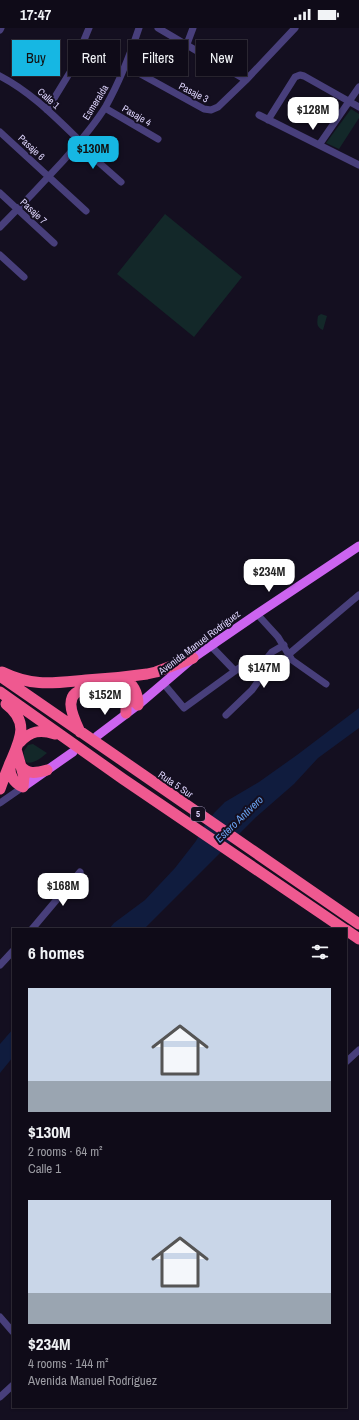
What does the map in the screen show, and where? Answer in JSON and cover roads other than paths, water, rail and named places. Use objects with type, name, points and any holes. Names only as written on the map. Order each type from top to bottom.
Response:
[{"type":"highway","points":[[0,671],[21,680],[55,684],[156,672],[192,658]]},
{"type":"highway","name":"Ruta 5 Sur","points":[[0,676],[359,924]]},
{"type":"highway","points":[[122,677],[134,687],[138,705]]},
{"type":"highway","points":[[80,732],[71,712],[71,702],[77,693],[84,690],[95,689],[116,690],[129,697],[138,705]]},
{"type":"highway","points":[[120,691],[126,701],[126,713]]},
{"type":"highway","name":"5","points":[[0,692],[123,779],[342,928]]},
{"type":"highway","points":[[0,700],[12,709],[18,717],[21,732],[15,764],[0,789]]},
{"type":"highway","points":[[18,746],[27,735],[38,731],[46,731],[62,736]]},
{"type":"highway","points":[[15,764],[31,773],[38,773],[47,770]]},
{"type":"highway","points":[[15,764],[24,776],[23,787]]},
{"type":"highway","points":[[350,933],[359,942]]},
{"type":"main road","name":"Avenida Manuel Rodríguez","points":[[97,736],[138,705],[192,658],[359,546]]},
{"type":"main road","points":[[23,787],[72,752]]},
{"type":"street","points":[[47,110],[72,69],[89,28]]},
{"type":"street","name":"Esmeralda","points":[[0,228],[79,142],[105,108],[126,66],[139,28]]},
{"type":"street","points":[[158,28],[180,40]]},
{"type":"street","points":[[188,41],[192,28]]},
{"type":"street","points":[[188,45],[246,80],[295,28]]},
{"type":"street","name":"Pasaje 3","points":[[126,66],[204,109],[211,110],[218,107],[246,80]]},
{"type":"street","points":[[268,120],[296,77],[300,75],[359,107]]},
{"type":"street","name":"Calle 1","points":[[0,76],[14,83],[28,93],[121,182]]},
{"type":"street","points":[[319,145],[359,87]]},
{"type":"street","name":"Pasaje 4","points":[[105,108],[158,139]]},
{"type":"street","points":[[259,115],[359,165]]},
{"type":"street","name":"Pasaje 6","points":[[0,132],[86,211]]},
{"type":"street","name":"Pasaje 7","points":[[0,193],[54,244]]},
{"type":"street","points":[[0,254],[24,277]]},
{"type":"street","points":[[289,654],[359,595]]},
{"type":"street","points":[[257,614],[278,637],[292,660],[326,684]]},
{"type":"street","points":[[226,715],[252,690],[257,683],[268,657],[272,652],[284,645]]},
{"type":"street","points":[[162,683],[184,708],[237,670],[210,646]]},
{"type":"street","points":[[0,803],[23,787]]},
{"type":"street","points":[[33,928],[80,872]]},
{"type":"street","points":[[0,963],[12,952]]},
{"type":"street","points":[[347,1061],[359,1050]]},
{"type":"street","points":[[0,1317],[12,1331]]},
{"type":"street","points":[[0,1397],[12,1386]]},
{"type":"water","name":"Estero Antivero","points":[[359,708],[359,728],[318,758],[294,784],[255,818],[145,928],[110,928],[114,923],[145,900],[175,868],[196,841],[204,826],[225,802],[259,782]]},
{"type":"water","points":[[12,1030],[12,1058],[0,1073],[0,1044]]}]
